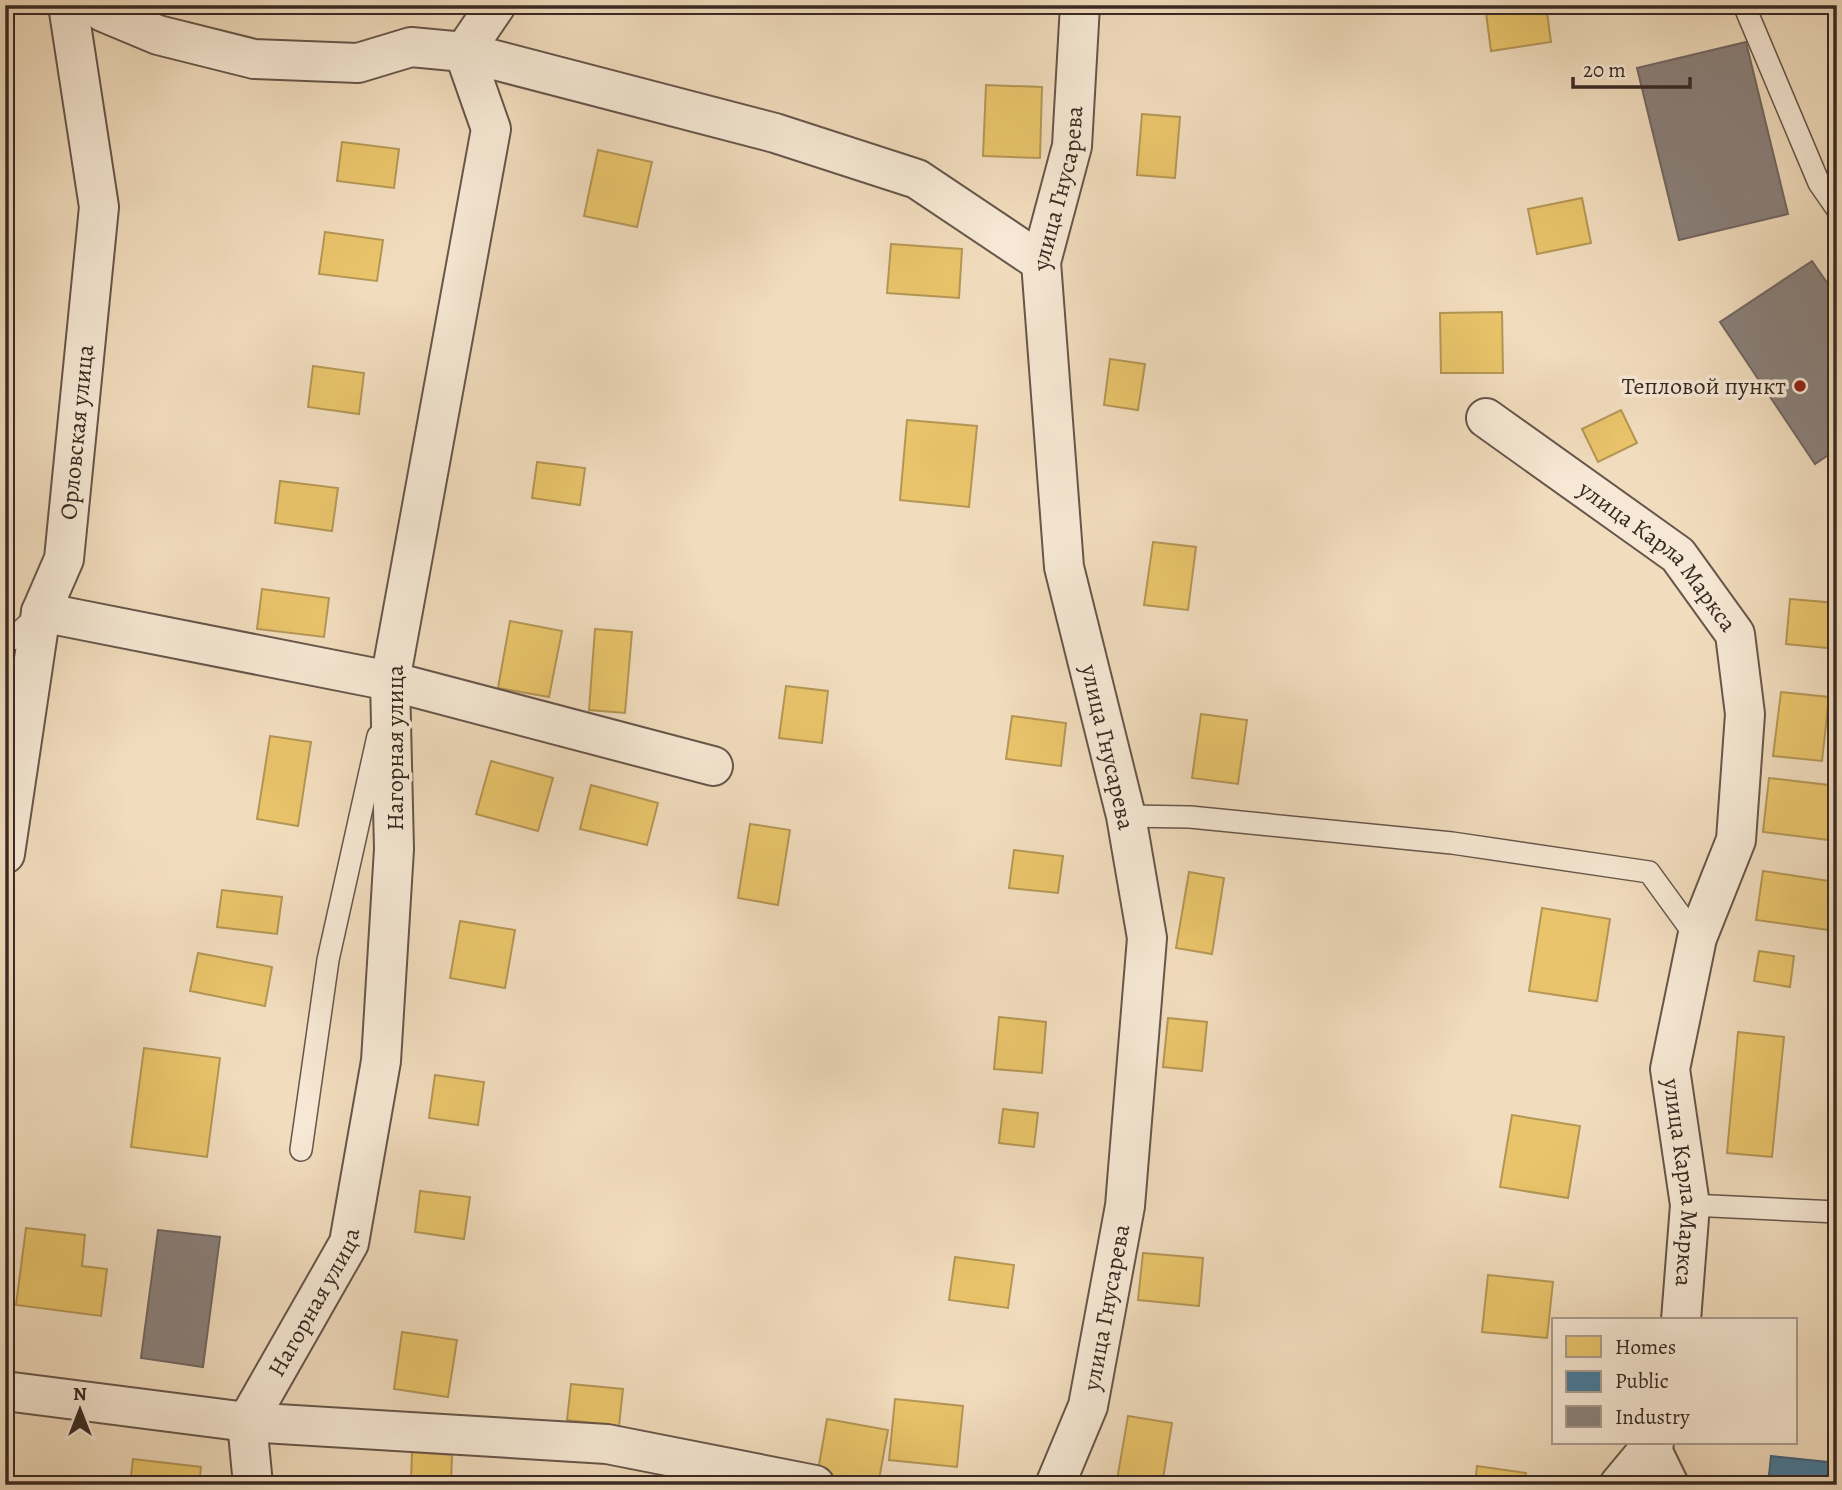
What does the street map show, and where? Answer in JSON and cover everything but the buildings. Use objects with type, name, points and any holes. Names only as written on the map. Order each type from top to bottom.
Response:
[{"type":"street","name":"Орловская улица","points":[[5,854],[40,612],[64,559],[99,207],[68,5]]},
{"type":"street","points":[[95,5],[103,12],[158,35],[254,59],[358,62],[411,47],[464,51],[775,133],[917,179],[1041,262]]},
{"type":"street","points":[[464,51],[496,5]]},
{"type":"street","name":"улица Гнусарева","points":[[1055,1485],[1088,1406],[1125,1206],[1147,938],[1126,816],[1064,567],[1041,262],[1072,146],[1080,5]]},
{"type":"street","name":"Нагорная улица","points":[[247,1422],[349,1243],[381,1061],[394,849],[390,681],[491,129],[464,51]]},
{"type":"street","name":"улица Карла Маркса","points":[[1486,418],[1678,555],[1735,634],[1745,714],[1736,839],[1697,938],[1670,1069],[1690,1205],[1681,1318]]},
{"type":"street","points":[[40,612],[390,681],[713,766]]},
{"type":"street","points":[[5,1391],[247,1422],[607,1444],[815,1485]]},
{"type":"street","points":[[247,1422],[253,1485]]},
{"type":"street","points":[[1619,1485],[1652,1445],[1668,1485]]},
{"type":"lane","points":[[1744,5],[1819,183],[1837,209]]},
{"type":"lane","points":[[5,638],[12,639],[40,612]]},
{"type":"lane","points":[[301,1150],[328,960],[390,681]]},
{"type":"lane","points":[[1126,816],[1190,817],[1452,844],[1649,872],[1697,938]]},
{"type":"lane","points":[[1690,1205],[1837,1212]]},
{"type":"place","name":"Тепловой пункт","points":[[1800,386]]}]
